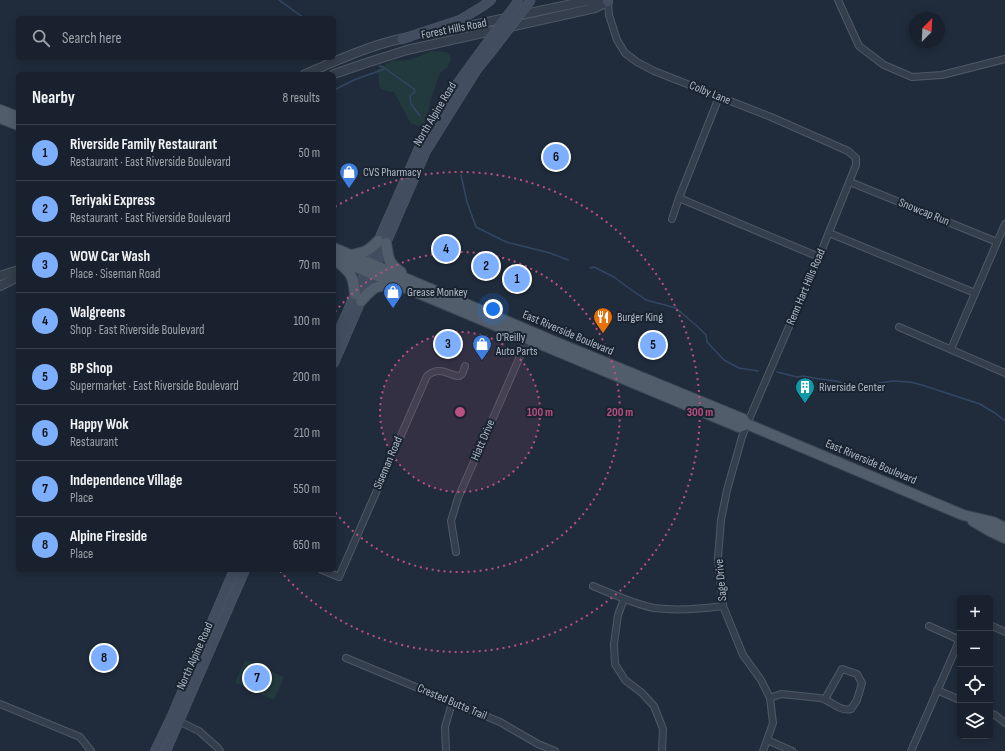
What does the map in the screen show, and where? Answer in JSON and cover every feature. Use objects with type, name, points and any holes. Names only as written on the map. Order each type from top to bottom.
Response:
[{"type":"main road","points":[[402,38],[460,20],[491,0]]},
{"type":"main road","name":"North Alpine Road","points":[[488,49],[519,0]]},
{"type":"main road","name":"North Alpine Road","points":[[336,346],[382,242],[419,148],[454,88],[531,0]]},
{"type":"main road","points":[[0,110],[16,116]]},
{"type":"main road","points":[[0,118],[16,125]]},
{"type":"main road","points":[[352,255],[370,250],[382,242],[393,266],[410,279]]},
{"type":"main road","name":"East Riverside Boulevard","points":[[336,249],[352,255],[395,284],[743,419],[747,424],[963,514],[993,522],[1005,528]]},
{"type":"main road","name":"East Riverside Boulevard","points":[[336,259],[410,279],[529,335]]},
{"type":"main road","points":[[336,261],[347,270],[353,279],[358,298],[378,286],[395,284]]},
{"type":"main road","name":"East Riverside Boulevard","points":[[963,514],[990,531],[1005,538]]},
{"type":"main road","name":"North Alpine Road","points":[[166,751],[175,719],[233,572]]},
{"type":"main road","name":"North Alpine Road","points":[[155,751],[175,719],[244,572]]},
{"type":"street","points":[[838,0],[859,46],[884,65],[912,77],[942,75],[1005,59]]},
{"type":"street","name":"Forest Hills Road","points":[[310,72],[355,53],[402,38],[473,25],[586,1],[609,1]]},
{"type":"street","name":"Forest Hills Road","points":[[336,73],[408,50],[595,8],[609,1]]},
{"type":"street","name":"Colby Lane","points":[[609,1],[609,15],[617,40],[625,53],[637,62],[654,71],[771,117],[848,151]]},
{"type":"street","points":[[672,219],[719,97]]},
{"type":"street","name":"Renn Hart Hills Road","points":[[747,424],[850,182],[856,165],[856,158],[848,151]]},
{"type":"street","name":"Snowcap Run","points":[[850,182],[997,242]]},
{"type":"street","points":[[679,198],[819,257]]},
{"type":"street","points":[[951,349],[1005,224]]},
{"type":"street","points":[[829,233],[975,293]]},
{"type":"street","points":[[0,276],[16,271]]},
{"type":"street","points":[[0,286],[16,278]]},
{"type":"street","points":[[899,327],[1005,373]]},
{"type":"street","name":"Hiatt Drive","points":[[456,552],[451,521],[458,498],[529,335]]},
{"type":"street","name":"Siseman Road","points":[[328,572],[339,576],[427,376],[434,371],[440,370],[460,376],[462,375],[465,366]]},
{"type":"street","name":"Sage Drive","points":[[747,424],[730,479],[721,520],[718,558],[723,606],[743,655],[761,680],[770,698],[772,723],[763,751]]},
{"type":"street","points":[[593,586],[624,599],[654,608],[698,609],[723,606]]},
{"type":"street","points":[[624,599],[618,615],[614,644],[615,664],[626,680],[642,693],[654,706],[663,729],[662,751]]},
{"type":"street","points":[[929,626],[957,638]]},
{"type":"street","points":[[993,626],[1005,632]]},
{"type":"street","points":[[911,751],[957,646]]},
{"type":"street","name":"Crested Butte Trail","points":[[346,658],[500,722],[538,744],[555,751]]},
{"type":"street","points":[[770,698],[781,694],[825,699],[839,708],[847,710],[851,709],[857,700],[862,683],[857,674],[842,669],[825,699]]},
{"type":"street","points":[[938,690],[957,699]]},
{"type":"street","points":[[446,751],[445,727],[452,703]]},
{"type":"street","points":[[0,704],[80,737],[91,751]]},
{"type":"street","points":[[993,714],[1005,723]]},
{"type":"street","points":[[175,719],[200,730],[220,751]]},
{"type":"street","points":[[767,740],[792,751]]},
{"type":"green space","points":[[432,51],[446,52],[450,55],[451,60],[447,68],[440,73],[430,101],[428,117],[422,127],[411,124],[394,92],[383,90],[381,88],[377,70],[391,61],[409,60]]},
{"type":"green space","points":[[245,660],[284,677],[274,700],[235,683]]},
{"type":"waterway","points":[[279,0],[301,16]]},
{"type":"waterway","points":[[379,66],[383,67],[414,89],[415,92],[410,96],[411,104],[420,116]]},
{"type":"waterway","points":[[336,89],[354,80],[384,69]]},
{"type":"waterway","points":[[461,175],[467,202],[476,227],[506,242],[550,253],[568,260]]},
{"type":"waterway","points":[[590,268],[594,267],[614,277],[646,300],[676,308],[706,335],[707,342],[724,360],[739,368],[758,371]]},
{"type":"waterway","points":[[777,372],[797,377],[803,376],[846,384],[869,385],[892,381],[910,382],[980,404],[1005,421]]},
{"type":"place","name":"Happy Wok","points":[[556,157]]},
{"type":"place","name":"CVS Pharmacy","points":[[349,189]]},
{"type":"place","name":"Walgreens","points":[[446,249]]},
{"type":"place","name":"Teriyaki Express","points":[[486,266]]},
{"type":"place","name":"Riverside Family Restaurant","points":[[517,279]]},
{"type":"place","name":"Grease Monkey","points":[[393,309]]},
{"type":"place","name":"Burger King","points":[[603,334]]},
{"type":"place","name":"WOW Car Wash","points":[[448,344]]},
{"type":"place","name":"BP Shop","points":[[653,345]]},
{"type":"place","name":"O'Reilly Auto Parts","points":[[482,361]]},
{"type":"place","name":"Riverside Center","points":[[805,404]]},
{"type":"place","name":"Alpine Fireside","points":[[104,658]]},
{"type":"place","name":"Independence Village","points":[[257,678]]}]
